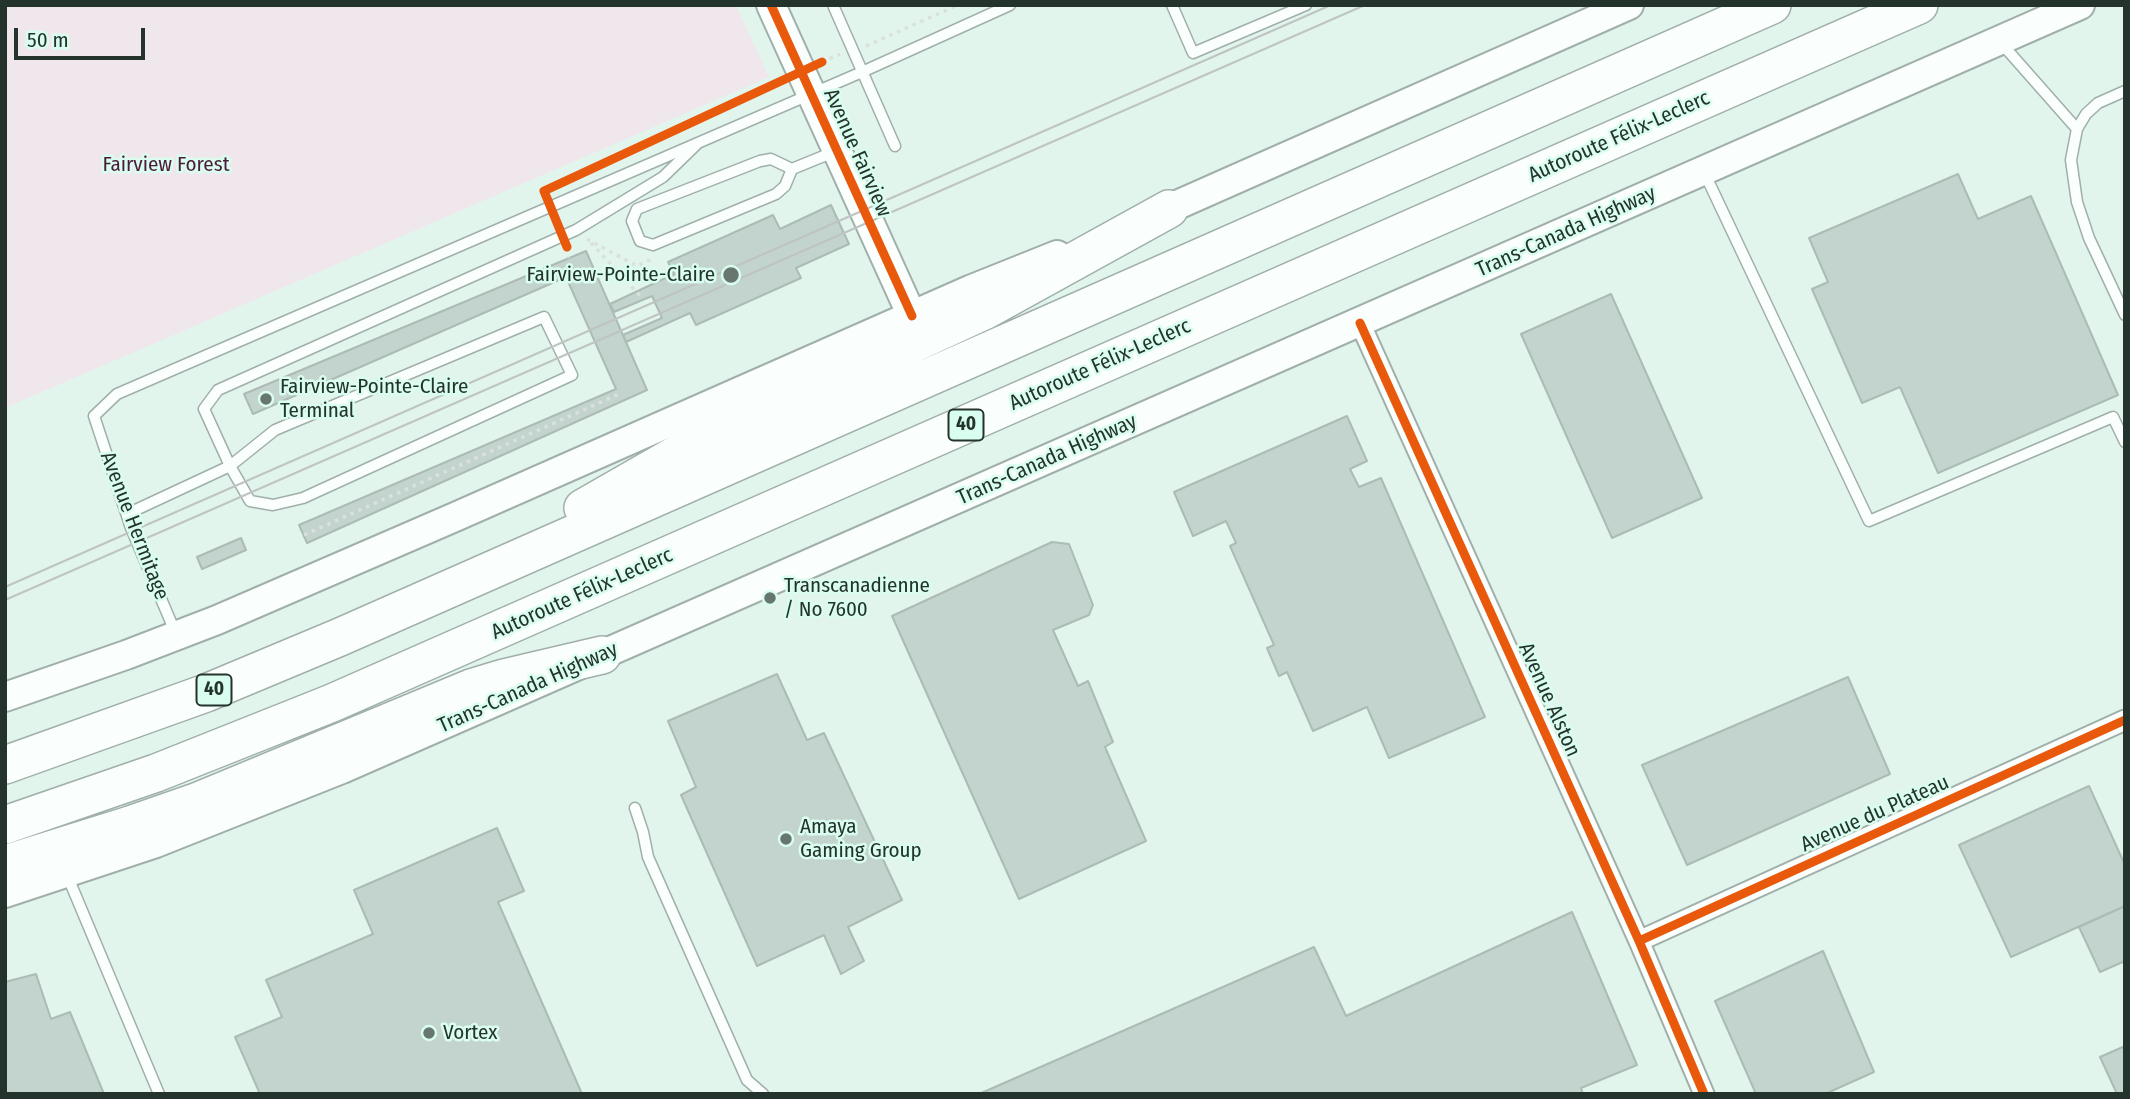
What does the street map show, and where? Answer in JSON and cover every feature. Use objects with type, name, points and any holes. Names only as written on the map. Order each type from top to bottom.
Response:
[{"type":"highway","name":"40","points":[[5,765],[206,693],[418,603],[1772,5]]},
{"type":"highway","name":"Autoroute Félix-Leclerc","points":[[5,825],[156,773],[343,698],[1919,5]]},
{"type":"highway","points":[[418,603],[693,445],[984,311],[1169,209]]},
{"type":"highway","points":[[5,864],[183,806],[471,688],[602,654]]},
{"type":"main road","name":"Avenue Fairview","points":[[771,5],[811,76],[837,150],[912,316]]},
{"type":"main road","name":"Trans-Canada Highway","points":[[5,893],[156,843],[342,769],[536,686],[602,654],[2080,5]]},
{"type":"main road","points":[[5,698],[177,635],[455,517],[912,316],[1169,209],[1624,6]]},
{"type":"street","name":"Avenue Alston","points":[[1360,323],[1639,941],[1704,1094]]},
{"type":"street","name":"Avenue du Plateau","points":[[1639,941],[2125,720]]},
{"type":"lane","points":[[834,5],[895,146]]},
{"type":"lane","points":[[127,514],[230,467],[275,430],[544,317],[572,375],[303,498],[273,505],[250,501],[230,467],[204,409],[218,390],[565,241],[663,177],[697,144],[811,76],[862,72],[1010,5]]},
{"type":"lane","points":[[1172,5],[1193,53],[1306,5]]},
{"type":"lane","points":[[2000,41],[2077,129]]},
{"type":"lane","points":[[2125,90],[2098,103],[2086,114],[2077,129],[2071,160],[2077,202],[2089,238],[2125,315]]},
{"type":"lane","name":"Avenue Hermitage","points":[[177,635],[127,514],[94,416],[117,394],[697,144]]},
{"type":"lane","points":[[792,169],[771,159],[760,161],[637,209],[632,221],[640,241],[653,245],[776,194],[785,186],[792,169],[837,150]]},
{"type":"lane","points":[[1704,171],[1868,521],[2113,417],[2125,442]]},
{"type":"lane","points":[[635,808],[648,857],[741,1067],[747,1080],[763,1094]]},
{"type":"lane","points":[[67,873],[159,1094]]},
{"type":"path","points":[[864,47],[958,5]]},
{"type":"path","points":[[811,76],[840,54]]},
{"type":"path","points":[[637,265],[587,239],[642,298]]},
{"type":"path","points":[[565,241],[568,258]]},
{"type":"path","points":[[304,535],[619,394]]},
{"type":"green space","name":"Fairview Forest","points":[[5,5],[736,5],[769,77],[5,408]]},
{"type":"building","points":[[1958,174],[1978,219],[2031,196],[2118,395],[1938,473],[1900,387],[1862,403],[1812,289],[1828,282],[1809,238]]},
{"type":"building","points":[[831,205],[849,244],[796,268],[801,278],[696,325],[690,313],[626,342],[623,335],[662,318],[652,296],[614,312],[610,304],[674,274],[668,262],[773,215],[780,229]]},
{"type":"building","name":"Fairview-Pointe-Claire Terminal","points":[[586,251],[647,390],[307,543],[299,525],[616,389],[566,277],[253,414],[244,394]]},
{"type":"building","points":[[1611,294],[1702,498],[1612,538],[1521,334]]},
{"type":"building","points":[[1347,416],[1367,461],[1350,469],[1359,487],[1381,478],[1485,717],[1389,758],[1367,707],[1313,731],[1287,672],[1279,676],[1267,648],[1274,645],[1230,546],[1236,543],[1226,521],[1193,536],[1174,492]]},
{"type":"building","points":[[241,538],[246,550],[202,569],[197,557]]},
{"type":"building","points":[[1052,542],[1069,544],[1093,605],[1089,615],[1053,630],[1078,686],[1088,681],[1113,742],[1105,747],[1146,841],[1019,899],[892,616]]},
{"type":"building","points":[[777,674],[807,740],[824,733],[902,900],[848,927],[864,961],[841,974],[824,935],[757,966],[681,795],[696,787],[668,721]]},
{"type":"building","points":[[1848,677],[1890,774],[1687,865],[1642,765]]},
{"type":"building","points":[[2089,786],[2125,865],[2125,906],[2011,957],[1959,845]]},
{"type":"building","points":[[497,828],[524,891],[498,902],[582,1094],[260,1094],[235,1037],[282,1017],[266,980],[373,934],[354,890]]},
{"type":"building","points":[[2125,906],[2125,961],[2100,972],[2079,927]]},
{"type":"building","points":[[1572,912],[1637,1065],[1581,1088],[1583,1094],[979,1094],[1314,947],[1346,1016]]},
{"type":"building","points":[[1823,951],[1874,1072],[1825,1094],[1756,1094],[1715,1001]]},
{"type":"building","points":[[36,974],[51,1019],[70,1012],[104,1094],[5,1094],[5,982]]},
{"type":"building","points":[[2125,1046],[2125,1094],[2117,1094],[2100,1057]]},
{"type":"tram line","points":[[5,587],[1331,5]]},
{"type":"tram line","points":[[5,600],[1365,5]]},
{"type":"cycle path","points":[[771,5],[912,316]]},
{"type":"cycle path","points":[[567,247],[544,191],[822,62]]},
{"type":"cycle path","points":[[1360,323],[1639,941],[1704,1094]]},
{"type":"cycle path","points":[[1639,941],[2125,720]]},
{"type":"place","name":"Fairview-Pointe-Claire","points":[[731,275]]},
{"type":"place","name":"Fairview-Pointe-Claire Terminal","points":[[266,399]]},
{"type":"place","name":"Transcanadienne / No 7600","points":[[770,598]]},
{"type":"place","name":"Amaya Gaming Group","points":[[786,839]]},
{"type":"place","name":"Vortex","points":[[429,1033]]}]
